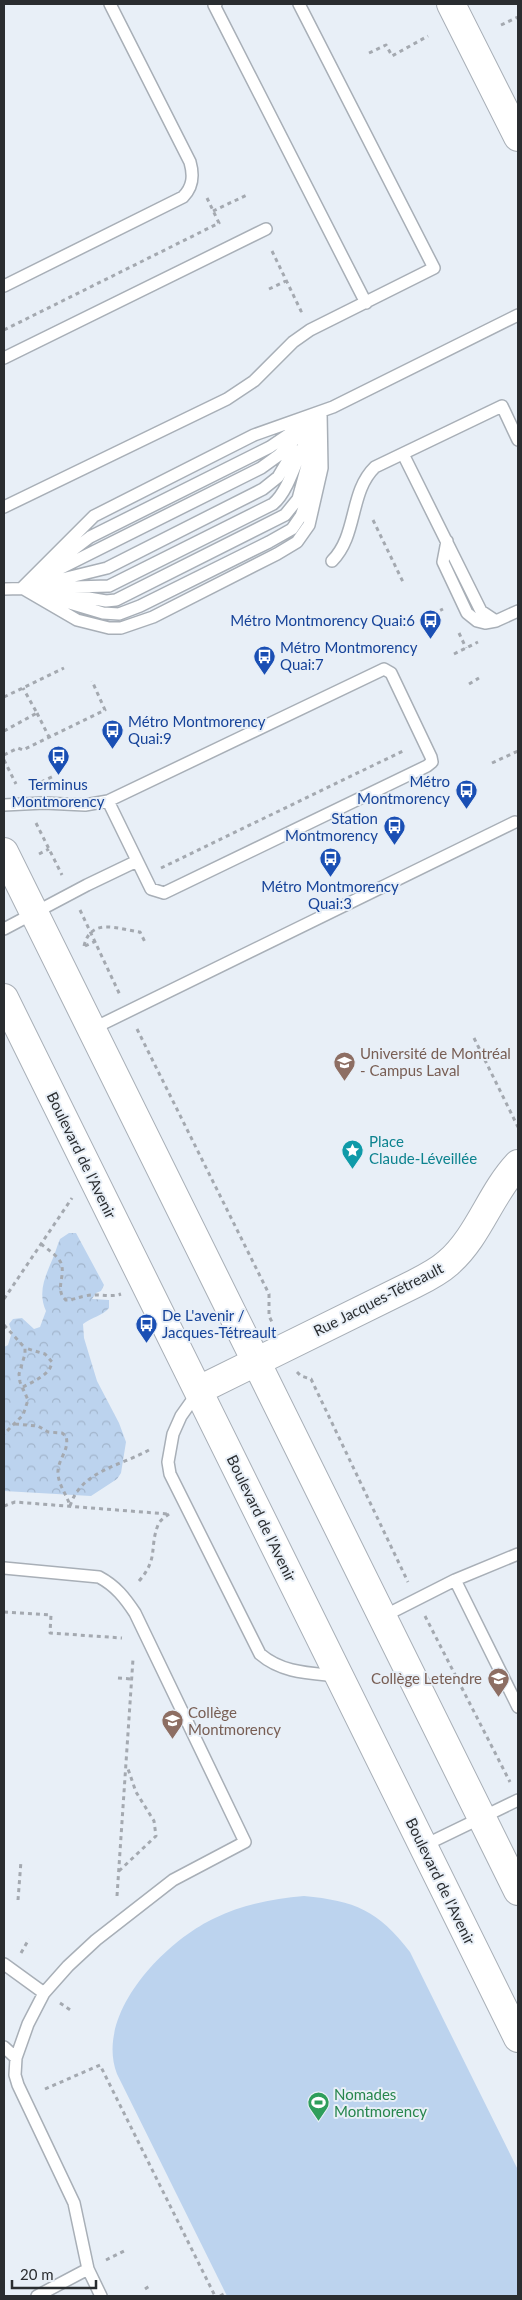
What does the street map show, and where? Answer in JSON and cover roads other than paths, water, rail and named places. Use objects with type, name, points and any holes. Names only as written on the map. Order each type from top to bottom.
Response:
[{"type":"street","points":[[451,4],[518,138]]},
{"type":"street","points":[[4,852],[518,1891]]},
{"type":"street","name":"Boulevard de l'Avenir","points":[[4,998],[518,2038]]},
{"type":"street","name":"Rue Jacques-Tétreault","points":[[199,1390],[414,1284],[446,1265],[467,1242],[504,1182],[518,1164]]},
{"type":"lane","points":[[4,286],[183,197],[191,187],[190,162],[110,4]]},
{"type":"lane","points":[[216,4],[214,5],[218,14],[366,303]]},
{"type":"lane","points":[[4,507],[227,399],[254,381],[293,342],[310,330],[434,268],[299,4]]},
{"type":"lane","points":[[4,358],[266,229]]},
{"type":"lane","points":[[22,588],[94,516],[254,435],[321,412],[518,315]]},
{"type":"lane","points":[[332,561],[346,542],[362,487],[375,467],[502,406],[518,440]]},
{"type":"lane","points":[[22,588],[90,537],[270,447],[321,412]]},
{"type":"lane","points":[[22,588],[85,622],[109,628],[129,627],[153,617],[277,554],[297,542],[309,525],[322,468],[321,412]]},
{"type":"lane","points":[[22,588],[101,600],[116,600],[285,515],[298,499],[321,412]]},
{"type":"lane","points":[[4,589],[109,586],[273,504],[286,489],[301,446],[321,412]]},
{"type":"lane","points":[[22,588],[86,575],[107,568],[263,489],[278,477],[294,449],[321,412]]},
{"type":"lane","points":[[22,588],[261,468],[279,455],[321,412]]},
{"type":"lane","points":[[403,454],[447,541],[443,562],[467,613],[476,621],[485,623],[496,621],[518,611]]},
{"type":"lane","points":[[4,805],[44,802],[90,804],[108,801],[381,669],[388,670],[391,673],[430,750],[432,762],[164,893],[151,889],[108,801]]},
{"type":"lane","points":[[92,1029],[515,822]]},
{"type":"lane","points":[[4,930],[87,885],[137,861]]},
{"type":"lane","points":[[199,1390],[180,1416],[173,1434],[168,1462],[170,1474],[260,1654],[277,1666],[292,1671],[340,1676]]},
{"type":"lane","points":[[382,1616],[456,1580],[518,1554]]},
{"type":"lane","points":[[4,1568],[99,1577],[110,1582],[119,1591],[135,1613],[245,1842],[173,1880],[83,1951],[44,1993],[28,2024],[16,2058],[15,2075],[18,2085],[74,2202],[88,2269],[101,2296]]},
{"type":"lane","points":[[456,1580],[518,1707]]},
{"type":"lane","points":[[423,1846],[518,1800]]},
{"type":"lane","points":[[4,1964],[44,1993]]},
{"type":"lane","points":[[4,2047],[16,2058]]},
{"type":"lane","points":[[37,2296],[88,2269]]},
{"type":"place","name":"Métro Montmorency Quai:6","points":[[431,639]]},
{"type":"place","name":"Métro Montmorency Quai:7","points":[[264,675]]},
{"type":"place","name":"Métro Montmorency Quai:9","points":[[112,749]]},
{"type":"place","name":"Terminus Montmorency","points":[[58,775]]},
{"type":"place","name":"Métro Montmorency","points":[[466,809]]},
{"type":"place","name":"Station Montmorency","points":[[394,846]]},
{"type":"place","name":"Métro Montmorency Quai:3","points":[[330,877]]},
{"type":"place","name":"Université de Montréal - Campus Laval","points":[[344,1081]]},
{"type":"place","name":"Place Claude-Léveillée","points":[[353,1169]]},
{"type":"place","name":"De L'avenir / Jacques-Tétreault","points":[[146,1343]]},
{"type":"place","name":"Collège Letendre","points":[[498,1697]]},
{"type":"place","name":"Collège Montmorency","points":[[172,1740]]},
{"type":"place","name":"Nomades Montmorency","points":[[318,2122]]}]
